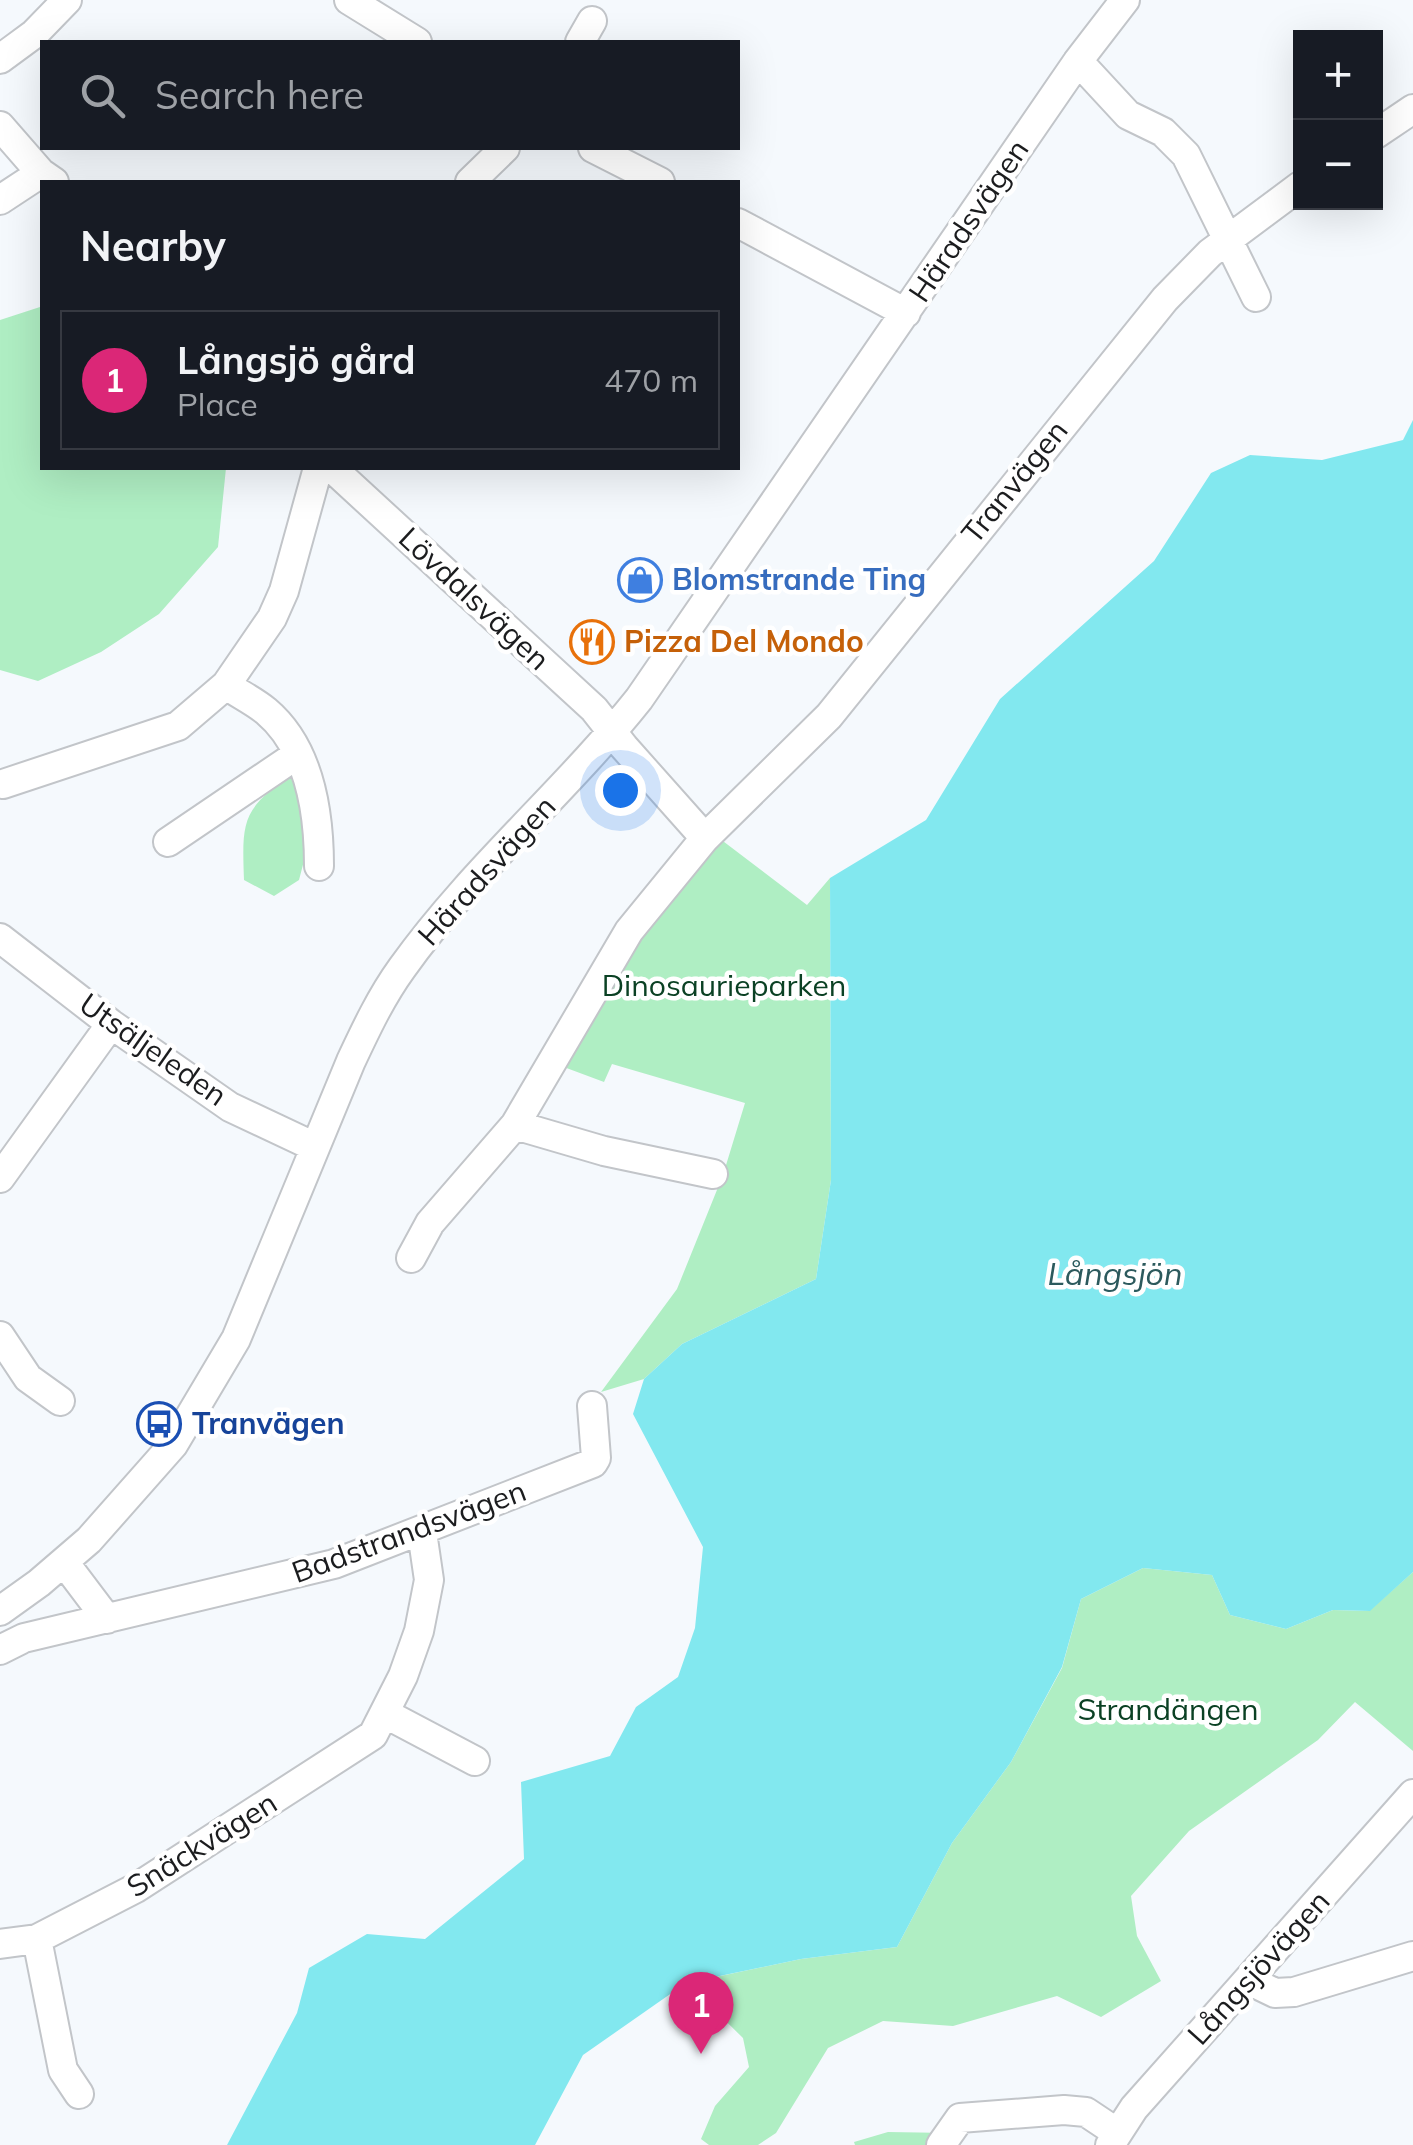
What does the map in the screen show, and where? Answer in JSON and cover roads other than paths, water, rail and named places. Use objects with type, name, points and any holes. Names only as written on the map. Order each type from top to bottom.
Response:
[{"type":"street","points":[[0,59],[34,34],[67,0]]},
{"type":"street","points":[[349,0],[414,40]]},
{"type":"street","name":"Häradsvägen","points":[[0,1611],[89,1540],[173,1445],[228,1354],[367,1027],[402,968],[612,733],[676,650],[1078,61],[1125,0]]},
{"type":"street","points":[[1078,61],[1128,114],[1163,132],[1186,155],[1256,297]]},
{"type":"street","points":[[1383,129],[1413,109]]},
{"type":"street","points":[[0,126],[47,178]]},
{"type":"street","points":[[472,180],[503,150]]},
{"type":"street","points":[[597,150],[656,180]]},
{"type":"street","points":[[0,200],[40,181]]},
{"type":"street","name":"Tranvägen","points":[[411,1258],[430,1223],[515,1125],[630,931],[705,838],[829,716],[1154,312],[1228,238],[1293,191]]},
{"type":"street","points":[[740,224],[906,313]]},
{"type":"street","points":[[3,784],[178,726],[226,685],[272,618],[284,590],[317,470]]},
{"type":"street","name":"Lövdalsvägen","points":[[334,470],[594,709],[612,733]]},
{"type":"street","points":[[226,685],[267,712],[298,754],[315,806],[318,866]]},
{"type":"street","points":[[612,733],[705,838]]},
{"type":"street","points":[[168,842],[298,754]]},
{"type":"street","name":"Utsäljeleden","points":[[0,938],[111,1024],[230,1107],[315,1148]]},
{"type":"street","points":[[0,1178],[111,1024]]},
{"type":"street","points":[[515,1125],[604,1151],[713,1174]]},
{"type":"street","points":[[0,1336],[28,1378],[60,1402]]},
{"type":"street","name":"Badstrandsvägen","points":[[0,1650],[24,1638],[319,1568],[422,1532],[592,1463],[596,1458],[592,1406]]},
{"type":"street","name":"Snäckvägen","points":[[0,1944],[37,1939],[136,1888],[373,1735],[386,1714],[414,1646],[426,1601],[428,1564],[422,1532]]},
{"type":"street","points":[[64,1562],[108,1619]]},
{"type":"street","points":[[386,1714],[474,1762]]},
{"type":"street","name":"Långsjövägen","points":[[1113,2138],[1413,1794]]},
{"type":"street","points":[[37,1939],[63,2070],[80,2094]]},
{"type":"street","points":[[1248,1980],[1276,1993],[1294,1992],[1413,1956]]},
{"type":"street","points":[[941,2145],[960,2118],[1064,2110],[1086,2112],[1113,2138]]},
{"type":"water","name":"Långsjön","points":[[1413,420],[1413,1572],[1370,1611],[1333,1610],[1286,1629],[1230,1615],[1212,1575],[1143,1568],[1081,1599],[1062,1667],[1011,1762],[952,1843],[897,1947],[801,1959],[686,1983],[583,2055],[535,2145],[227,2145],[297,2013],[309,1968],[367,1934],[425,1939],[524,1859],[521,1782],[610,1756],[636,1707],[678,1677],[695,1628],[703,1547],[633,1414],[644,1379],[682,1344],[816,1279],[831,1180],[830,878],[926,820],[1000,699],[1154,561],[1211,473],[1250,455],[1322,460],[1403,440]]},
{"type":"place","name":"Blomstrande Ting","points":[[640,580]]},
{"type":"place","name":"Pizza Del Mondo","points":[[592,642]]},
{"type":"place","name":"Tranvägen","points":[[159,1424]]},
{"type":"place","name":"Långsjö gård","points":[[701,2054]]},
{"type":"park label","name":"Dinosaurieparken","points":[[724,986]]},
{"type":"park label","name":"Strandängen","points":[[1168,1710]]}]
